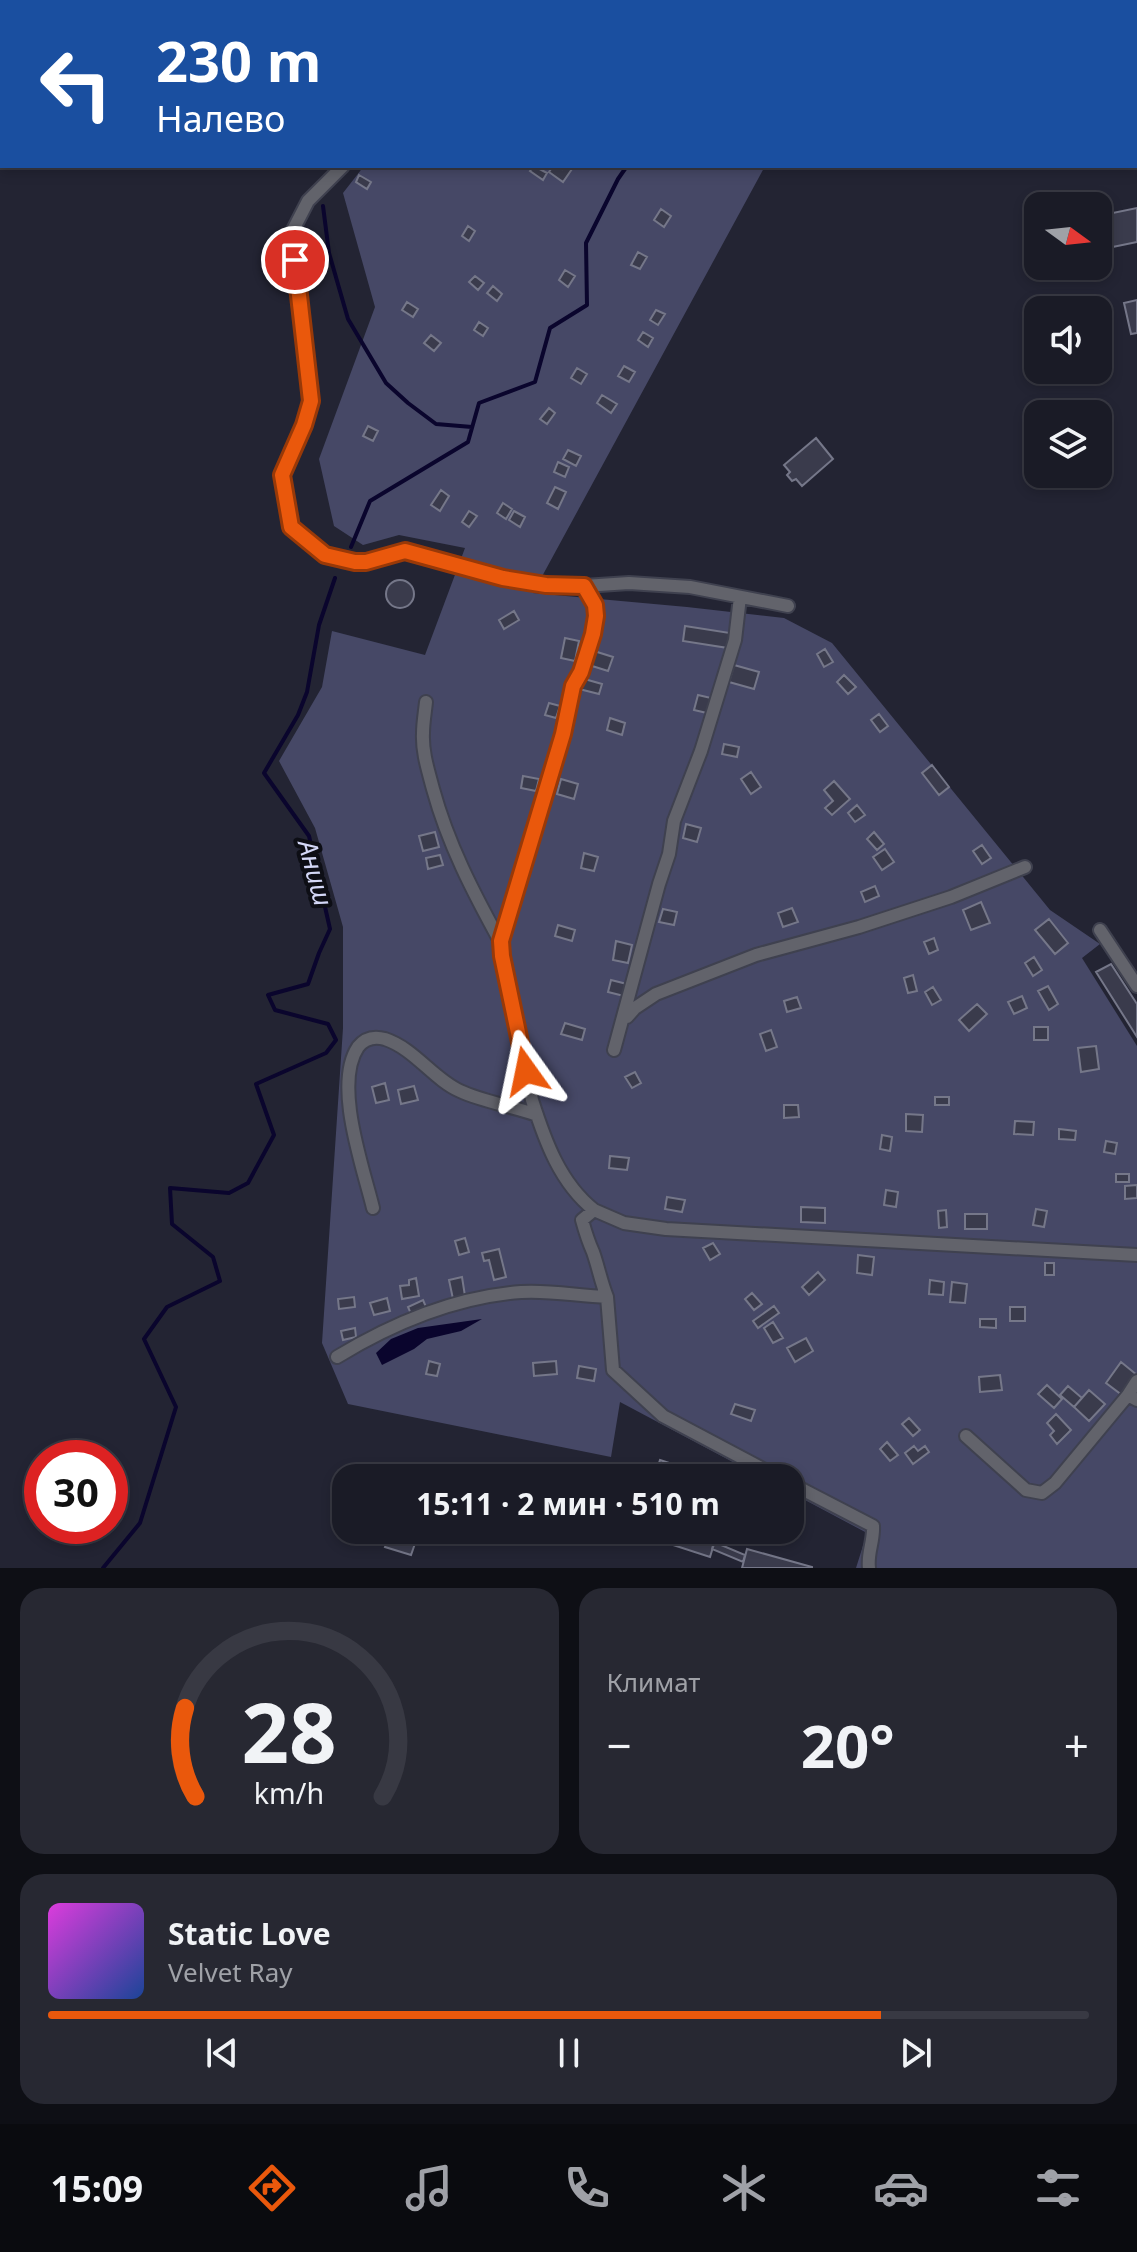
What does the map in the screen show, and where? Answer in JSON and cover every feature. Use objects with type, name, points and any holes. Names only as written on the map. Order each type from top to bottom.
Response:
[{"type":"street","points":[[341,168],[308,201],[292,232],[311,401],[282,475],[291,527],[325,555],[355,562],[405,551],[503,578],[546,585],[629,583],[690,587],[788,606]]},
{"type":"street","points":[[584,586],[595,605],[593,634],[573,686],[563,734],[501,943],[537,1115],[561,1172],[575,1194],[594,1210],[624,1223],[666,1229],[1137,1255]]},
{"type":"street","points":[[614,1050],[669,854],[674,821],[701,751],[735,640],[740,597]]},
{"type":"street","points":[[426,702],[423,734],[426,765],[442,820],[451,846],[501,943]]},
{"type":"street","points":[[622,1023],[635,1008],[656,994],[756,955],[936,902],[1025,867]]},
{"type":"street","points":[[1100,930],[1137,986]]},
{"type":"street","points":[[373,1208],[349,1108],[349,1068],[362,1042],[371,1037],[387,1039],[457,1090],[537,1115]]},
{"type":"street","points":[[594,1210],[582,1220],[607,1297],[613,1370],[663,1416],[754,1464]]},
{"type":"street","points":[[337,1357],[376,1333],[446,1306],[520,1292],[607,1297]]},
{"type":"street","points":[[966,1436],[1026,1490],[1042,1493],[1055,1483],[1132,1397],[1137,1381]]},
{"type":"street","points":[[804,1490],[873,1526],[869,1568]]},
{"type":"shaded area","points":[[362,168],[764,168],[533,593],[784,618],[832,643],[1050,910],[1100,944],[1082,958],[1137,1046],[1137,1568],[856,1568],[867,1533],[804,1499],[804,1464],[737,1464],[620,1402],[611,1457],[348,1404],[322,1343],[343,1028],[343,927],[315,828],[279,761],[322,687],[332,631],[425,655],[465,548],[399,535],[363,545],[334,526],[319,459],[375,307],[343,193]]},
{"type":"shaded area","points":[[482,1319],[461,1331],[427,1339],[382,1365],[376,1353],[391,1339],[418,1328]]},
{"type":"building","points":[[538,168],[547,173],[543,180],[530,171]]},
{"type":"building","points":[[552,168],[572,169],[563,182],[549,172]]},
{"type":"building","points":[[359,175],[371,182],[367,189],[356,182]]},
{"type":"building","points":[[1137,208],[1137,242],[1112,247],[1112,213]]},
{"type":"building","points":[[661,209],[671,216],[664,227],[654,220]]},
{"type":"building","points":[[468,226],[475,231],[469,241],[462,236]]},
{"type":"building","points":[[638,252],[647,257],[640,269],[631,265]]},
{"type":"building","points":[[565,270],[575,276],[568,287],[559,280]]},
{"type":"building","points":[[475,276],[484,283],[478,290],[469,282]]},
{"type":"building","points":[[493,286],[502,294],[497,301],[487,293]]},
{"type":"building","points":[[1137,300],[1137,333],[1131,334],[1124,303]]},
{"type":"building","points":[[407,302],[418,309],[413,317],[402,310]]},
{"type":"building","points":[[656,310],[665,314],[658,325],[650,320]]},
{"type":"building","points":[[479,322],[488,328],[483,336],[474,330]]},
{"type":"building","points":[[643,332],[653,338],[648,347],[638,340]]},
{"type":"building","points":[[431,335],[441,343],[434,351],[424,343]]},
{"type":"building","points":[[624,366],[635,372],[629,382],[618,376]]},
{"type":"building","points":[[577,368],[587,374],[581,384],[571,378]]},
{"type":"building","points":[[602,395],[617,404],[611,413],[597,403]]},
{"type":"building","points":[[549,408],[555,413],[547,424],[540,419]]},
{"type":"building","points":[[368,426],[378,431],[373,441],[363,436]]},
{"type":"building","points":[[816,438],[833,459],[802,486],[796,479],[792,481],[784,465]]},
{"type":"building","points":[[568,450],[581,456],[576,466],[563,459]]},
{"type":"building","points":[[558,462],[569,467],[565,477],[554,472]]},
{"type":"building","points":[[555,487],[566,492],[558,509],[547,503]]},
{"type":"building","points":[[441,490],[449,496],[440,511],[431,505]]},
{"type":"building","points":[[503,503],[512,509],[506,519],[497,513]]},
{"type":"building","points":[[469,511],[477,516],[469,527],[462,522]]},
{"type":"building","points":[[514,511],[525,517],[520,527],[509,520]]},
{"type":"building","points":[[400,580],[410,584],[414,594],[410,604],[400,608],[390,604],[386,594],[390,584]]},
{"type":"building","points":[[514,611],[519,620],[504,629],[499,620]]},
{"type":"building","points":[[685,626],[730,633],[728,648],[683,641]]},
{"type":"building","points":[[565,638],[579,641],[575,661],[561,658]]},
{"type":"building","points":[[825,649],[833,662],[824,667],[817,654]]},
{"type":"building","points":[[594,651],[613,657],[608,671],[589,665]]},
{"type":"building","points":[[734,665],[759,672],[754,689],[729,682]]},
{"type":"building","points":[[844,675],[856,687],[848,694],[837,682]]},
{"type":"building","points":[[581,678],[602,684],[599,694],[579,689]]},
{"type":"building","points":[[698,695],[711,698],[707,713],[694,710]]},
{"type":"building","points":[[549,703],[560,706],[556,718],[545,715]]},
{"type":"building","points":[[879,714],[888,726],[880,732],[871,720]]},
{"type":"building","points":[[610,718],[625,723],[622,735],[607,730]]},
{"type":"building","points":[[724,744],[739,747],[737,757],[722,754]]},
{"type":"building","points":[[932,765],[949,787],[939,795],[922,773]]},
{"type":"building","points":[[751,772],[761,787],[751,794],[741,779]]},
{"type":"building","points":[[523,776],[539,779],[536,791],[521,788]]},
{"type":"building","points":[[561,779],[578,784],[574,799],[557,794]]},
{"type":"building","points":[[834,781],[850,799],[832,815],[825,808],[833,801],[824,790]]},
{"type":"building","points":[[857,805],[865,815],[855,822],[848,813]]},
{"type":"building","points":[[686,824],[701,828],[697,842],[683,838]]},
{"type":"building","points":[[435,832],[439,847],[423,851],[419,836]]},
{"type":"building","points":[[874,832],[884,844],[877,850],[867,839]]},
{"type":"building","points":[[982,845],[991,858],[982,864],[973,851]]},
{"type":"building","points":[[885,849],[894,862],[882,870],[873,857]]},
{"type":"building","points":[[584,853],[598,857],[594,871],[581,868]]},
{"type":"building","points":[[440,855],[443,865],[428,869],[426,858]]},
{"type":"building","points":[[875,886],[879,896],[865,902],[861,892]]},
{"type":"building","points":[[981,902],[990,923],[971,930],[963,910]]},
{"type":"building","points":[[792,908],[798,922],[783,927],[778,913]]},
{"type":"building","points":[[663,909],[677,912],[674,925],[659,922]]},
{"type":"building","points":[[1049,919],[1068,943],[1055,954],[1035,930]]},
{"type":"building","points":[[558,925],[575,930],[572,941],[555,936]]},
{"type":"building","points":[[934,938],[938,950],[929,954],[924,942]]},
{"type":"building","points":[[616,941],[632,945],[628,963],[613,960]]},
{"type":"building","points":[[1034,957],[1042,970],[1033,976],[1025,963]]},
{"type":"building","points":[[1111,964],[1137,1004],[1137,1037],[1096,972]]},
{"type":"building","points":[[913,975],[917,991],[908,993],[904,978]]},
{"type":"building","points":[[611,980],[627,984],[624,996],[608,992]]},
{"type":"building","points":[[1048,986],[1058,1004],[1049,1010],[1038,991]]},
{"type":"building","points":[[933,987],[941,1000],[932,1005],[925,992]]},
{"type":"building","points":[[1022,996],[1027,1008],[1014,1014],[1008,1002]]},
{"type":"building","points":[[797,997],[801,1008],[787,1012],[784,1001]]},
{"type":"building","points":[[977,1004],[987,1014],[969,1031],[959,1020]]},
{"type":"building","points":[[565,1023],[585,1029],[582,1040],[561,1034]]},
{"type":"building","points":[[1034,1027],[1048,1027],[1048,1040],[1034,1040]]},
{"type":"building","points":[[771,1030],[777,1047],[766,1051],[760,1034]]},
{"type":"building","points":[[1096,1046],[1099,1069],[1081,1072],[1078,1048]]},
{"type":"building","points":[[635,1072],[641,1083],[632,1088],[625,1077]]},
{"type":"building","points":[[385,1083],[389,1100],[376,1103],[372,1087]]},
{"type":"building","points":[[414,1086],[418,1100],[401,1104],[398,1090]]},
{"type":"building","points":[[935,1097],[949,1097],[949,1105],[935,1105]]},
{"type":"building","points":[[784,1105],[798,1105],[799,1117],[784,1118]]},
{"type":"building","points":[[906,1114],[923,1115],[922,1132],[906,1131]]},
{"type":"building","points":[[1015,1121],[1034,1122],[1033,1135],[1014,1134]]},
{"type":"building","points":[[1059,1129],[1076,1131],[1075,1140],[1059,1139]]},
{"type":"building","points":[[882,1135],[892,1137],[890,1151],[880,1149]]},
{"type":"building","points":[[1106,1141],[1117,1143],[1115,1154],[1104,1152]]},
{"type":"building","points":[[610,1156],[629,1158],[627,1170],[609,1168]]},
{"type":"building","points":[[1116,1174],[1129,1174],[1129,1182],[1116,1182]]},
{"type":"building","points":[[1137,1185],[1137,1198],[1125,1199],[1125,1186]]},
{"type":"building","points":[[886,1190],[898,1192],[896,1207],[884,1205]]},
{"type":"building","points":[[667,1197],[685,1200],[682,1212],[665,1209]]},
{"type":"building","points":[[801,1207],[825,1208],[825,1223],[801,1222]]},
{"type":"building","points":[[1036,1209],[1047,1211],[1044,1227],[1033,1225]]},
{"type":"building","points":[[946,1210],[947,1227],[939,1228],[938,1211]]},
{"type":"building","points":[[965,1214],[987,1214],[987,1229],[965,1229]]},
{"type":"building","points":[[465,1238],[469,1252],[459,1255],[455,1241]]},
{"type":"building","points":[[713,1243],[720,1254],[710,1260],[703,1248]]},
{"type":"building","points":[[499,1249],[506,1277],[494,1280],[489,1260],[484,1261],[482,1253]]},
{"type":"building","points":[[858,1255],[874,1257],[872,1275],[857,1273]]},
{"type":"building","points":[[1045,1263],[1054,1263],[1054,1275],[1045,1275]]},
{"type":"building","points":[[818,1272],[825,1280],[809,1295],[802,1287]]},
{"type":"building","points":[[462,1277],[465,1296],[453,1299],[449,1280]]},
{"type":"building","points":[[416,1278],[419,1296],[402,1299],[400,1286],[409,1285],[409,1280]]},
{"type":"building","points":[[930,1280],[944,1282],[943,1295],[929,1294]]},
{"type":"building","points":[[952,1282],[967,1284],[965,1303],[950,1302]]},
{"type":"building","points":[[752,1293],[762,1304],[754,1310],[745,1299]]},
{"type":"building","points":[[354,1297],[355,1307],[339,1309],[338,1299]]},
{"type":"building","points":[[387,1298],[390,1311],[374,1315],[370,1303]]},
{"type":"building","points":[[423,1300],[426,1307],[411,1314],[408,1307]]},
{"type":"building","points":[[774,1306],[779,1313],[758,1328],[753,1321]]},
{"type":"building","points":[[1010,1307],[1025,1307],[1025,1321],[1010,1321]]},
{"type":"building","points":[[980,1319],[996,1319],[996,1328],[980,1327]]},
{"type":"building","points":[[773,1322],[783,1338],[773,1343],[764,1328]]},
{"type":"building","points":[[355,1328],[356,1337],[343,1340],[341,1331]]},
{"type":"building","points":[[806,1338],[813,1351],[795,1362],[787,1348]]},
{"type":"building","points":[[429,1361],[440,1364],[437,1376],[426,1374]]},
{"type":"building","points":[[556,1361],[557,1374],[534,1376],[533,1363]]},
{"type":"building","points":[[1121,1362],[1137,1375],[1122,1395],[1106,1383]]},
{"type":"building","points":[[579,1366],[596,1369],[594,1381],[577,1378]]},
{"type":"building","points":[[1000,1375],[1002,1390],[980,1392],[979,1377]]},
{"type":"building","points":[[1047,1385],[1062,1399],[1054,1408],[1038,1394]]},
{"type":"building","points":[[1068,1386],[1082,1398],[1074,1407],[1060,1395]]},
{"type":"building","points":[[1089,1390],[1105,1404],[1089,1421],[1074,1407]]},
{"type":"building","points":[[735,1404],[755,1410],[751,1421],[731,1414]]},
{"type":"building","points":[[1056,1414],[1071,1430],[1057,1444],[1050,1435],[1054,1431],[1047,1423]]},
{"type":"building","points":[[909,1418],[920,1430],[913,1436],[902,1424]]},
{"type":"building","points":[[887,1442],[898,1455],[890,1461],[880,1449]]},
{"type":"building","points":[[914,1446],[918,1451],[925,1446],[929,1452],[913,1464],[905,1453]]},
{"type":"building","points":[[386,1544],[415,1544],[411,1555],[385,1547]]},
{"type":"building","points":[[670,1544],[714,1544],[710,1557]]},
{"type":"building","points":[[713,1544],[719,1544],[745,1555],[743,1562],[712,1549]]},
{"type":"building","points":[[747,1549],[812,1567],[812,1568],[742,1568]]},
{"type":"waterway","name":"Аниш","points":[[351,547],[370,501],[468,442],[479,403],[535,382],[550,328],[587,305],[586,243],[626,168]]},
{"type":"waterway","points":[[323,206],[329,253],[348,319],[386,383],[436,424],[472,427]]},
{"type":"waterway","name":"Аниш","points":[[103,1568],[140,1523],[176,1407],[144,1339],[167,1307],[220,1281],[213,1257],[172,1224],[170,1188],[229,1193],[248,1183],[274,1135],[256,1084],[326,1053],[336,1040],[328,1024],[275,1010],[268,995],[308,984],[330,929],[309,836],[264,773],[298,715],[307,692],[319,625],[335,578]]},
{"type":"route","points":[[295,260],[311,401],[282,475],[291,527],[325,555],[366,562],[405,551],[503,578],[546,585],[584,586],[595,605],[593,634],[581,672],[573,686],[563,734],[501,941],[526,1071]]}]
